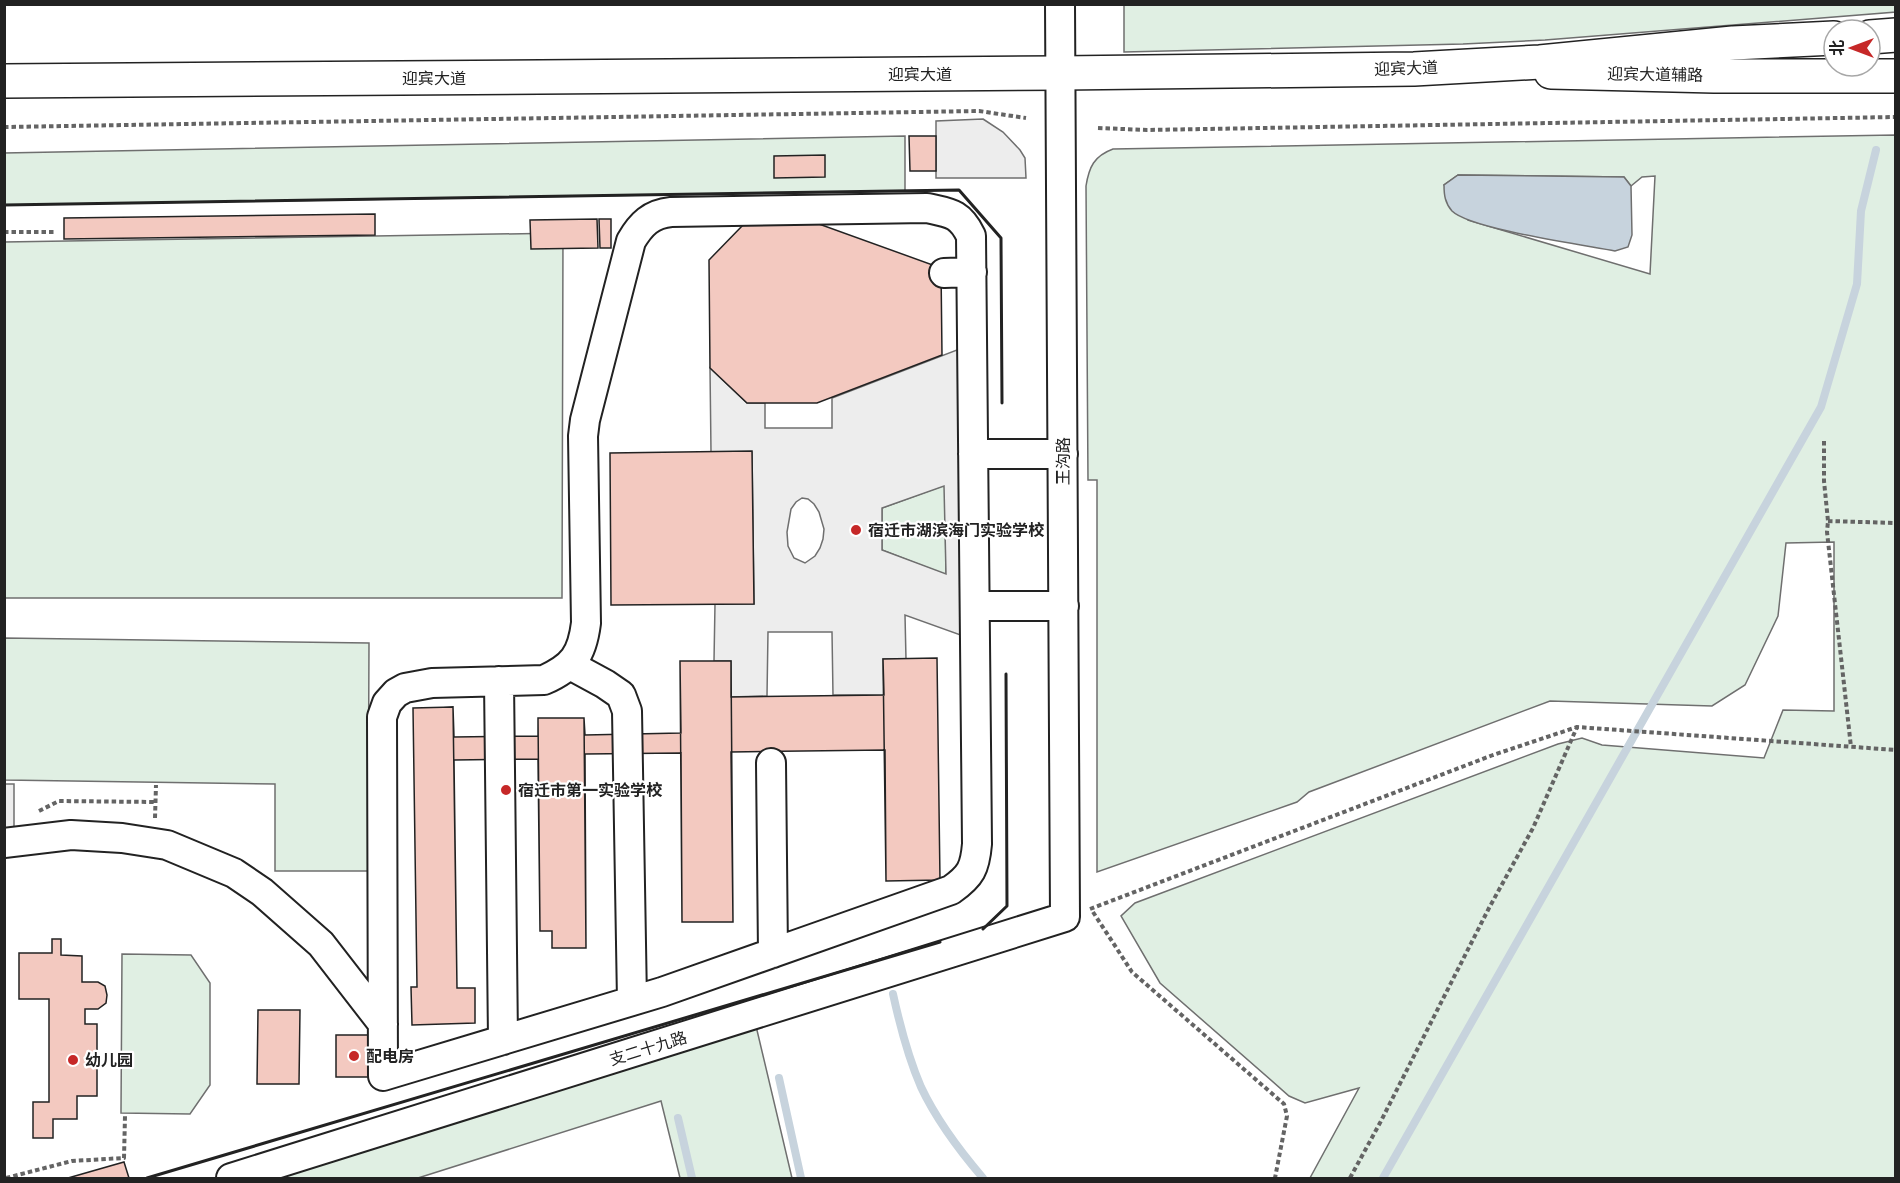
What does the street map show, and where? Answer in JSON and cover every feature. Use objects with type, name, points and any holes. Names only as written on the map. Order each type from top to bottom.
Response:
[{"type":"main road","name":"迎宾大道","points":[[4,81],[1061,74],[1414,69],[1540,62],[1733,43],[1822,39]]},
{"type":"main road","name":"迎宾大道辅路","points":[[1414,69],[1714,76],[1896,76]]},
{"type":"street","name":"王沟路","points":[[1060,4],[1064,606],[1078,913]]},
{"type":"street","points":[[927,208],[954,213],[966,225],[971,236],[958,273],[973,454],[977,844],[975,861],[970,874],[951,890],[773,953],[632,1001],[383,1076],[382,717],[387,703],[396,693],[405,688],[432,683],[544,680],[559,674],[570,665],[579,652],[584,640],[586,623],[583,436],[585,420],[631,241],[639,227],[661,213],[671,212],[927,208]]},
{"type":"street","points":[[973,454],[1063,454]]},
{"type":"street","points":[[975,606],[1064,606]]},
{"type":"street","points":[[570,665],[621,695],[627,711],[632,1001]]},
{"type":"street","points":[[500,681],[503,1040]]},
{"type":"street","points":[[771,763],[773,953]]},
{"type":"street","points":[[4,843],[70,835],[122,838],[167,845],[234,873],[262,892],[321,944],[383,1024]]},
{"type":"street","name":"支二十九路","points":[[231,1179],[1078,913]]},
{"type":"path","points":[[4,127],[979,111],[1026,118]]},
{"type":"path","points":[[1098,128],[1159,130],[1896,117]]},
{"type":"path","points":[[4,232],[54,232]]},
{"type":"path","points":[[1824,441],[1827,532],[1851,747]]},
{"type":"path","points":[[1828,521],[1896,523]]},
{"type":"path","points":[[1350,1179],[1489,908],[1533,828],[1577,727]]},
{"type":"path","points":[[1275,1179],[1287,1116],[1284,1104],[1132,972],[1078,913],[1492,755],[1577,727],[1896,750]]},
{"type":"path","points":[[33,815],[52,802],[59,801],[155,802]]},
{"type":"path","points":[[6,1179],[72,1161],[124,1158],[124,1116]]},
{"type":"green space","points":[[1895,4],[1896,12],[1545,40],[1124,52],[1124,5]]},
{"type":"green space","points":[[1895,135],[1895,1178],[1310,1178],[1359,1088],[1305,1103],[1289,1096],[1160,983],[1121,916],[1135,903],[1558,744],[1582,738],[1602,745],[1764,758],[1783,710],[1834,711],[1834,542],[1786,543],[1778,616],[1745,685],[1712,706],[1550,701],[1309,792],[1297,802],[1097,872],[1097,480],[1088,480],[1086,186],[1094,163],[1101,155],[1113,149]],"holes":[[[1458,175],[1624,177],[1631,186],[1642,177],[1655,176],[1650,274],[1468,220],[1444,185]]]},
{"type":"green space","points":[[905,136],[905,191],[5,205],[4,153]]},
{"type":"green space","points":[[563,233],[562,598],[5,598],[4,242]]},
{"type":"green space","points":[[945,485],[946,575],[882,550],[882,508]]},
{"type":"green space","points":[[4,638],[369,643],[368,871],[275,871],[275,784],[5,780]]},
{"type":"green space","points":[[122,954],[191,955],[210,983],[210,1085],[190,1114],[121,1113]]},
{"type":"green space","points":[[756,1026],[792,1178],[680,1178],[661,1101],[418,1178],[254,1178]]},
{"type":"shaded area","points":[[983,119],[1003,132],[1020,150],[1025,158],[1026,178],[936,178],[936,121]]},
{"type":"shaded area","points":[[1458,175],[1624,177],[1631,186],[1632,235],[1628,247],[1615,251],[1503,230],[1463,218],[1452,211],[1446,202],[1444,192],[1444,185]]},
{"type":"shaded area","points":[[962,348],[966,637],[905,615],[906,659],[883,659],[884,695],[833,695],[832,632],[768,632],[767,696],[731,697],[731,661],[714,661],[715,604],[754,604],[752,452],[711,452],[710,368],[747,403],[765,403],[765,428],[832,428],[832,398]],"holes":[[[944,486],[946,574],[882,550],[882,508]],[[802,498],[814,504],[824,529],[820,548],[815,556],[805,563],[794,558],[788,546],[787,532],[791,509]]]},
{"type":"shaded area","points":[[5,784],[14,784],[14,831],[5,832]]},
{"type":"building","points":[[909,136],[936,136],[936,171],[910,171]]},
{"type":"building","points":[[825,155],[825,177],[774,178],[774,156]]},
{"type":"building","points":[[375,214],[375,235],[64,239],[64,218]]},
{"type":"building","points":[[597,219],[598,248],[531,249],[530,220]]},
{"type":"building","points":[[599,219],[611,219],[611,248],[600,248]]},
{"type":"building","points":[[744,224],[819,224],[941,268],[942,355],[817,403],[747,403],[710,368],[709,260]]},
{"type":"building","points":[[752,451],[754,604],[611,605],[610,453]]},
{"type":"building","points":[[937,658],[940,880],[886,881],[885,750],[731,752],[733,922],[682,922],[681,753],[585,754],[586,948],[552,948],[552,931],[540,931],[538,759],[454,760],[457,988],[475,988],[475,1023],[412,1025],[411,987],[417,987],[413,708],[453,707],[454,737],[538,736],[538,718],[584,718],[585,735],[681,733],[680,661],[731,661],[731,697],[884,695],[883,659]]},
{"type":"building","points":[[937,658],[940,880],[886,881],[883,659]]},
{"type":"building","points":[[680,661],[731,661],[733,922],[682,922]]},
{"type":"building","points":[[453,707],[457,988],[475,988],[475,1023],[412,1025],[411,987],[417,987],[413,708]]},
{"type":"building","points":[[538,718],[584,718],[586,948],[552,948],[552,931],[540,931]]},
{"type":"building","name":"幼儿园","points":[[52,939],[61,939],[61,955],[82,956],[82,982],[98,982],[105,986],[107,995],[106,1003],[98,1009],[85,1009],[85,1024],[97,1024],[97,1096],[77,1096],[77,1119],[53,1119],[53,1138],[33,1138],[33,1102],[49,1102],[49,999],[19,999],[19,953],[52,953]]},
{"type":"building","points":[[258,1010],[300,1010],[299,1084],[257,1084]]},
{"type":"building","name":"配电房","points":[[336,1035],[373,1035],[373,1077],[336,1077]]},
{"type":"building","points":[[124,1162],[129,1178],[68,1178]]},
{"type":"waterway","points":[[1383,1178],[1821,407],[1857,284],[1861,211],[1876,150]]},
{"type":"waterway","points":[[893,994],[905,1041],[921,1087],[949,1135],[983,1178]]},
{"type":"waterway","points":[[779,1078],[801,1178]]},
{"type":"waterway","points":[[678,1118],[692,1178]]},
{"type":"wall","points":[[4,205],[959,190],[1001,238],[1002,403]]},
{"type":"wall","points":[[983,929],[1007,906],[1006,674]]},
{"type":"wall","points":[[147,1178],[940,942]]},
{"type":"place","name":"宿迁市湖滨海门实验学校","points":[[856,530]]},
{"type":"place","name":"宿迁市第一实验学校","points":[[506,790]]},
{"type":"place","name":"配电房","points":[[354,1056]]},
{"type":"place","name":"幼儿园","points":[[73,1060]]}]
